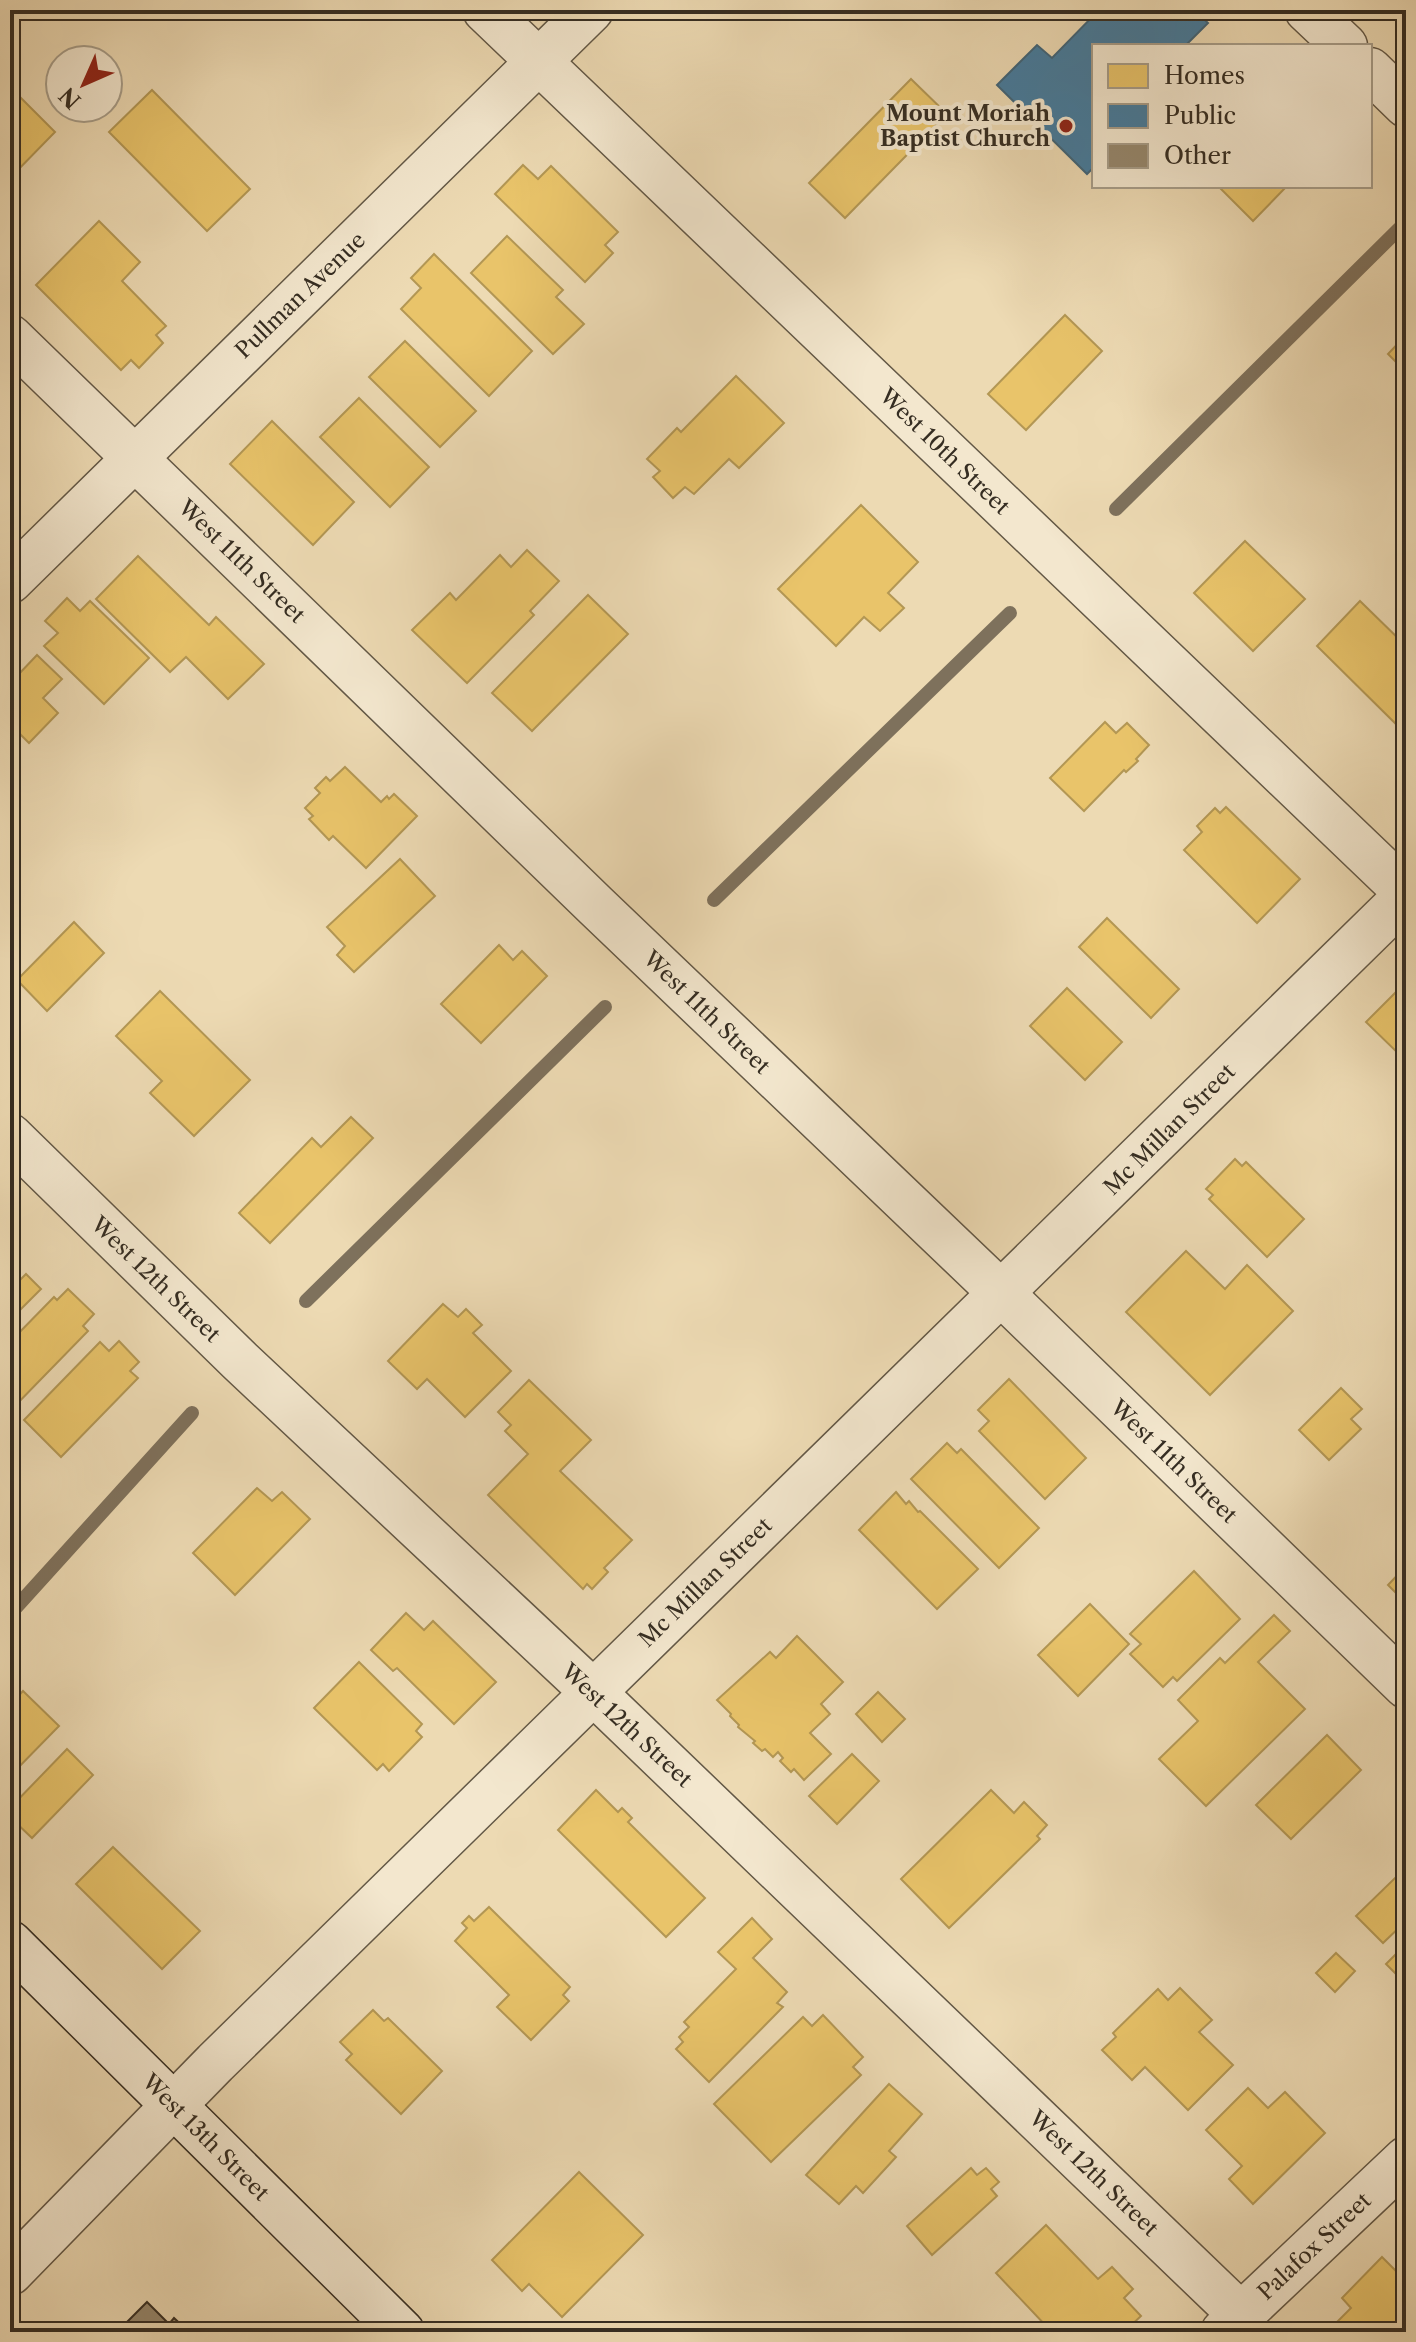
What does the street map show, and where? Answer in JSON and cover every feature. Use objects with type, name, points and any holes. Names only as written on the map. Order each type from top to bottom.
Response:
[{"type":"street","name":"West 10th Street","points":[[485,10],[1406,894]]},
{"type":"street","name":"Pullman Avenue","points":[[10,581],[591,10]]},
{"type":"street","points":[[1307,10],[1343,44]]},
{"type":"street","points":[[1372,72],[1406,105]]},
{"type":"street","name":"West 11th Street","points":[[10,337],[1406,1686]]},
{"type":"street","name":"Mc Millan Street","points":[[10,2273],[174,2105],[1406,894]]},
{"type":"street","name":"West 12th Street","points":[[10,1136],[240,1361],[593,1692],[1232,2323]]},
{"type":"street","name":"West 13th Street","points":[[10,1943],[402,2332]]},
{"type":"street","name":"Palafox Street","points":[[1232,2323],[1406,2159]]},
{"type":"building: Homes","points":[[911,79],[947,114],[845,218],[809,183]]},
{"type":"building: Homes","points":[[13,90],[55,132],[10,178],[10,93]]},
{"type":"building: Homes","points":[[152,90],[250,189],[207,231],[109,132],[117,124],[124,124],[124,117]]},
{"type":"building: Homes","points":[[523,165],[538,179],[551,166],[618,232],[605,245],[613,253],[585,282],[495,194]]},
{"type":"building: Homes","points":[[1220,188],[1285,188],[1253,221]]},
{"type":"building: Homes","points":[[99,221],[140,262],[122,281],[166,326],[156,335],[163,343],[139,368],[131,360],[121,370],[36,285]]},
{"type":"building: Homes","points":[[507,236],[563,290],[556,297],[584,324],[553,354],[471,273]]},
{"type":"building: Homes","points":[[434,254],[532,351],[489,396],[401,309],[421,288],[411,278]]},
{"type":"building: Homes","points":[[1065,315],[1102,351],[1026,430],[988,394]]},
{"type":"building: Homes","points":[[1406,335],[1406,372],[1388,354]]},
{"type":"building: Homes","points":[[405,341],[476,411],[440,447],[369,377]]},
{"type":"building: Homes","points":[[736,376],[784,423],[739,468],[729,459],[694,494],[685,487],[673,498],[653,477],[660,471],[647,459],[677,428],[681,432]]},
{"type":"building: Homes","points":[[359,398],[429,467],[390,507],[320,437]]},
{"type":"building: Homes","points":[[272,421],[354,502],[313,545],[230,464]]},
{"type":"building: Homes","points":[[861,505],[918,562],[888,593],[904,608],[880,631],[864,617],[836,646],[778,589]]},
{"type":"building: Homes","points":[[1245,541],[1305,599],[1253,651],[1194,593]]},
{"type":"building: Homes","points":[[527,550],[559,581],[530,611],[534,615],[467,683],[412,630],[450,593],[456,600],[500,555],[511,567]]},
{"type":"building: Homes","points":[[138,556],[209,625],[216,617],[264,664],[228,699],[186,657],[170,672],[96,599]]},
{"type":"building: Homes","points":[[588,595],[628,634],[532,731],[492,693]]},
{"type":"building: Homes","points":[[67,598],[80,611],[90,601],[149,658],[104,704],[44,646],[58,633],[45,621]]},
{"type":"building: Homes","points":[[1360,601],[1406,646],[1406,734],[1317,646]]},
{"type":"building: Homes","points":[[37,655],[62,679],[43,698],[58,713],[29,743],[10,724],[10,669],[17,676]]},
{"type":"building: Homes","points":[[1105,722],[1116,733],[1127,723],[1149,745],[1136,759],[1138,761],[1126,772],[1124,770],[1084,811],[1050,778]]},
{"type":"building: Homes","points":[[345,767],[381,802],[394,794],[417,816],[366,868],[333,836],[329,840],[309,819],[313,816],[305,808],[320,793],[315,788],[326,777],[330,781]]},
{"type":"building: Homes","points":[[1226,807],[1300,879],[1257,923],[1184,850],[1202,832],[1197,826],[1215,808],[1220,813]]},
{"type":"building: Homes","points":[[400,859],[435,896],[354,972],[337,955],[345,946],[327,927]]},
{"type":"building: Homes","points":[[1107,918],[1179,989],[1151,1018],[1079,947]]},
{"type":"building: Homes","points":[[74,922],[104,953],[47,1011],[17,980]]},
{"type":"building: Homes","points":[[499,945],[513,960],[522,951],[547,976],[481,1043],[441,1004]]},
{"type":"building: Homes","points":[[1406,982],[1406,1061],[1366,1022]]},
{"type":"building: Homes","points":[[1067,988],[1122,1042],[1085,1080],[1030,1026]]},
{"type":"building: Homes","points":[[160,991],[250,1080],[194,1136],[150,1093],[162,1081],[116,1036]]},
{"type":"building: Homes","points":[[351,1117],[373,1138],[270,1243],[239,1213],[312,1138],[321,1147]]},
{"type":"building: Homes","points":[[1235,1159],[1242,1166],[1246,1162],[1304,1219],[1267,1257],[1209,1199],[1213,1195],[1206,1189]]},
{"type":"building: Homes","points":[[1186,1251],[1225,1289],[1247,1265],[1293,1311],[1210,1395],[1126,1312]]},
{"type":"building: Homes","points":[[26,1274],[41,1289],[10,1320],[10,1277],[16,1284]]},
{"type":"building: Homes","points":[[68,1289],[94,1314],[83,1326],[88,1331],[10,1411],[10,1342],[54,1297],[57,1300]]},
{"type":"building: Homes","points":[[443,1304],[458,1317],[466,1309],[482,1325],[473,1333],[511,1371],[465,1417],[427,1379],[417,1389],[388,1361]]},
{"type":"building: Homes","points":[[119,1341],[139,1362],[130,1371],[138,1378],[61,1457],[24,1420],[100,1342],[109,1351]]},
{"type":"building: Homes","points":[[1009,1379],[1086,1458],[1045,1499],[979,1431],[989,1421],[978,1410]]},
{"type":"building: Homes","points":[[529,1380],[591,1440],[560,1471],[632,1540],[604,1568],[608,1572],[592,1589],[587,1584],[583,1589],[488,1495],[528,1454],[505,1431],[511,1425],[498,1412]]},
{"type":"building: Homes","points":[[1341,1388],[1362,1409],[1351,1419],[1361,1429],[1329,1460],[1299,1430]]},
{"type":"building: Homes","points":[[947,1443],[957,1453],[961,1449],[1039,1528],[999,1568],[911,1479]]},
{"type":"building: Homes","points":[[257,1488],[272,1501],[282,1492],[310,1519],[235,1595],[193,1553]]},
{"type":"building: Homes","points":[[896,1492],[906,1504],[909,1501],[920,1511],[978,1569],[937,1609],[859,1530]]},
{"type":"building: Homes","points":[[1406,1566],[1406,1603],[1388,1585]]},
{"type":"building: Homes","points":[[1194,1571],[1240,1619],[1177,1681],[1173,1677],[1163,1687],[1130,1654],[1141,1644],[1130,1634]]},
{"type":"building: Homes","points":[[1090,1604],[1129,1644],[1078,1696],[1038,1655]]},
{"type":"building: Homes","points":[[406,1613],[424,1630],[433,1621],[496,1682],[454,1724],[397,1668],[393,1671],[371,1650]]},
{"type":"building: Homes","points":[[1274,1615],[1290,1631],[1258,1662],[1305,1709],[1206,1806],[1159,1759],[1198,1721],[1178,1700],[1220,1658],[1225,1663]]},
{"type":"building: Homes","points":[[797,1636],[843,1682],[821,1704],[830,1714],[810,1733],[831,1754],[804,1780],[794,1769],[791,1772],[780,1761],[783,1758],[778,1752],[773,1757],[753,1743],[755,1741],[738,1727],[731,1714],[717,1700],[770,1652],[776,1658]]},
{"type":"building: Homes","points":[[359,1662],[422,1724],[416,1731],[422,1737],[389,1771],[383,1764],[377,1770],[314,1708]]},
{"type":"building: Homes","points":[[23,1691],[59,1726],[10,1776],[10,1705]]},
{"type":"building: Homes","points":[[878,1692],[905,1719],[882,1742],[856,1714]]},
{"type":"building: Homes","points":[[1327,1735],[1361,1770],[1291,1839],[1256,1805]]},
{"type":"building: Homes","points":[[67,1749],[93,1775],[32,1838],[10,1817],[10,1808]]},
{"type":"building: Homes","points":[[852,1754],[879,1781],[837,1824],[809,1796]]},
{"type":"building: Homes","points":[[596,1790],[618,1812],[622,1808],[632,1818],[628,1822],[705,1898],[666,1937],[558,1830]]},
{"type":"building: Homes","points":[[991,1790],[1014,1813],[1024,1802],[1047,1825],[1037,1836],[1040,1839],[949,1928],[901,1879]]},
{"type":"building: Homes","points":[[113,1847],[200,1931],[162,1969],[76,1884]]},
{"type":"building: Homes","points":[[1395,1878],[1406,1888],[1406,1921],[1383,1943],[1356,1916]]},
{"type":"building: Homes","points":[[489,1907],[570,1987],[563,1995],[569,2001],[531,2040],[497,2007],[509,1995],[455,1941],[467,1928],[462,1923],[469,1916],[474,1921]]},
{"type":"building: Homes","points":[[752,1918],[772,1939],[753,1958],[787,1992],[777,2003],[783,2007],[709,2082],[676,2049],[683,2042],[679,2037],[689,2027],[684,2022],[736,1969],[718,1952]]},
{"type":"building: Homes","points":[[1406,1944],[1406,1984],[1386,1964]]},
{"type":"building: Homes","points":[[1336,1953],[1355,1971],[1335,1992],[1316,1973]]},
{"type":"building: Homes","points":[[1180,1988],[1212,2020],[1199,2032],[1233,2065],[1188,2110],[1145,2067],[1132,2080],[1102,2050],[1116,2037],[1113,2033],[1158,1989],[1168,2000]]},
{"type":"building: Homes","points":[[373,2010],[384,2021],[388,2018],[442,2071],[401,2114],[346,2060],[352,2054],[340,2042]]},
{"type":"building: Homes","points":[[823,2015],[863,2057],[853,2067],[861,2075],[771,2162],[714,2104],[803,2017],[812,2026]]},
{"type":"building: Homes","points":[[889,2084],[922,2114],[889,2151],[896,2157],[863,2193],[856,2186],[839,2204],[806,2175]]},
{"type":"building: Homes","points":[[1248,2088],[1268,2108],[1285,2092],[1325,2133],[1253,2204],[1229,2179],[1242,2166],[1206,2130]]},
{"type":"building: Homes","points":[[971,2168],[977,2175],[986,2168],[999,2182],[991,2189],[997,2196],[932,2255],[907,2226]]},
{"type":"building: Homes","points":[[579,2172],[643,2235],[562,2317],[529,2284],[522,2291],[492,2260]]},
{"type":"building: Homes","points":[[1046,2225],[1098,2279],[1112,2267],[1133,2289],[1124,2298],[1141,2316],[1124,2332],[1046,2332],[1048,2328],[996,2273]]},
{"type":"building: Homes","points":[[1382,2257],[1400,2275],[1406,2269],[1406,2332],[1327,2332],[1351,2308],[1342,2298]]},
{"type":"building: Public","name":"Mount Moriah Baptist Church","points":[[1099,10],[1194,10],[1208,23],[1187,44],[1092,44],[1092,169],[1087,174],[997,85],[1037,45],[1052,58]]},
{"type":"building: Other","points":[[147,2302],[169,2324],[174,2318],[189,2332],[117,2332]]},
{"type":"waterway","points":[[1116,509],[1406,222]]},
{"type":"waterway","points":[[714,900],[1010,613]]},
{"type":"waterway","points":[[306,1301],[605,1007]]},
{"type":"waterway","points":[[10,1614],[192,1413]]},
{"type":"place","name":"Mount Moriah Baptist Church","points":[[1066,126]]}]
